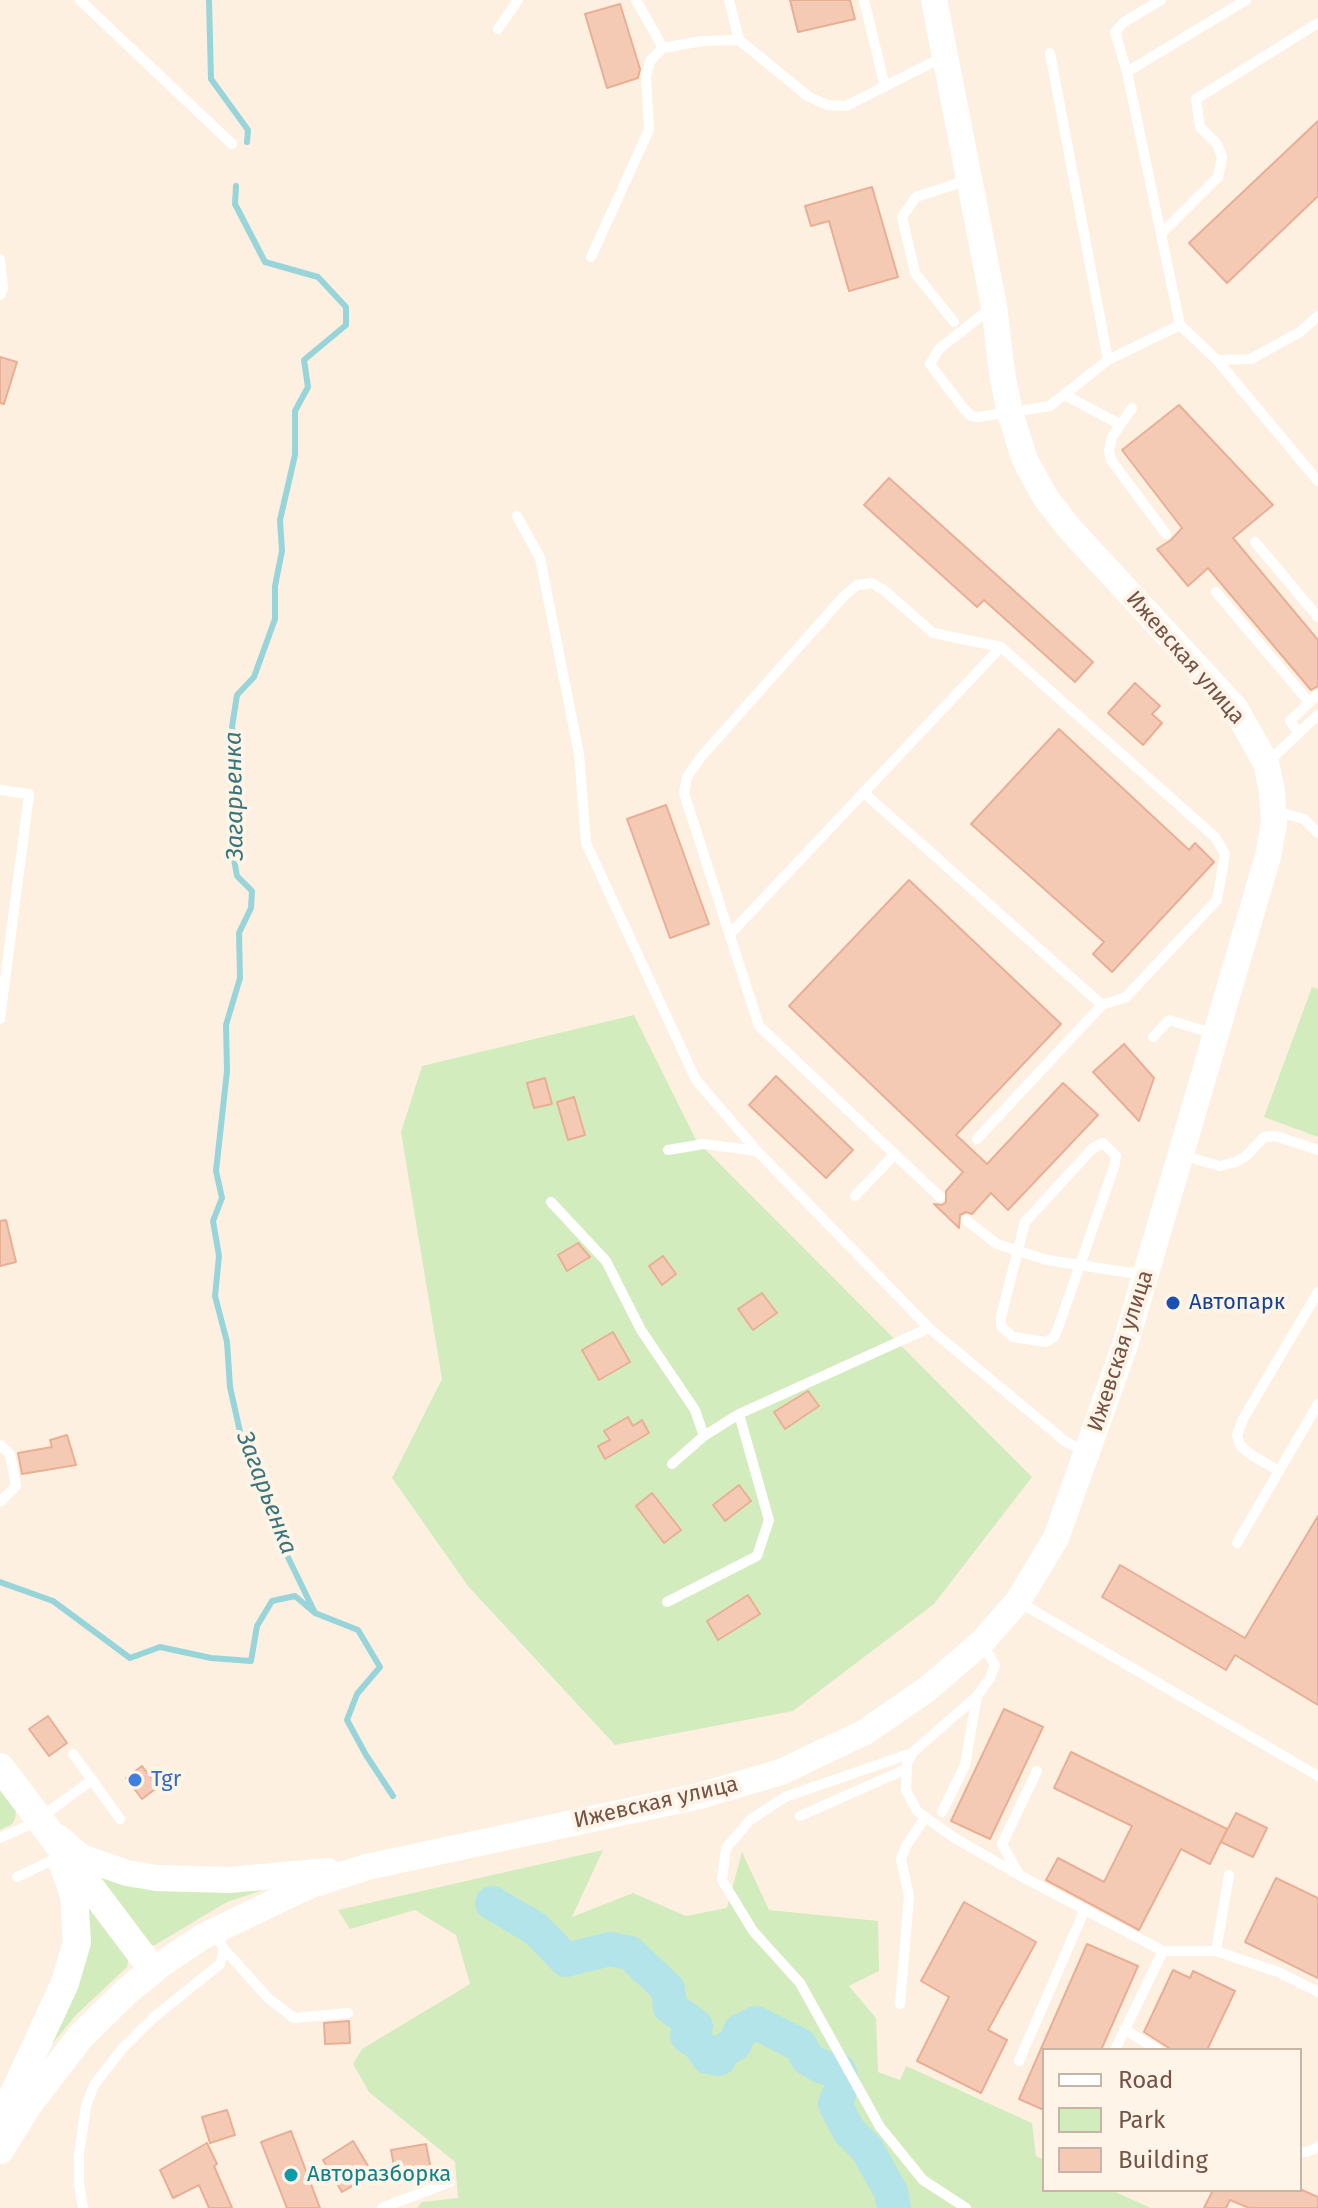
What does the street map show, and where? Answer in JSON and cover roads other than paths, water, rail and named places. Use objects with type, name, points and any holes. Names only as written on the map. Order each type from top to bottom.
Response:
[{"type":"main road","points":[[0,1767],[153,1970]]},
{"type":"main road","points":[[0,2122],[36,2051],[65,1983],[77,1942],[74,1895],[59,1857],[39,1820]]},
{"type":"main road","name":"Ижевская улица","points":[[0,2150],[28,2105],[81,2036],[153,1970]]},
{"type":"street","name":"Ижевская улица","points":[[153,1970],[219,1940],[311,1885],[367,1867],[699,1796],[781,1772],[865,1732],[926,1690],[982,1642],[1018,1601],[1056,1538],[1125,1345],[1146,1275],[1268,856],[1274,824],[1273,810],[1266,763],[1235,708],[1070,529],[1045,497],[1025,460],[1010,413],[994,306],[934,0]]},
{"type":"street","points":[[39,1820],[81,1857],[127,1873],[156,1878],[229,1880],[367,1867]]},
{"type":"lane","points":[[80,0],[232,144]]},
{"type":"lane","points":[[498,29],[518,0]]},
{"type":"lane","points":[[636,0],[663,48]]},
{"type":"lane","points":[[729,0],[739,40],[809,97],[827,105],[846,106],[947,55]]},
{"type":"lane","points":[[864,0],[885,87]]},
{"type":"lane","points":[[1161,0],[1124,22],[1115,32],[1127,72],[1180,325],[1217,360],[1318,481]]},
{"type":"lane","points":[[1127,72],[1246,0]]},
{"type":"lane","points":[[1161,234],[1218,177],[1222,157],[1217,144],[1200,127],[1196,99],[1318,23]]},
{"type":"lane","points":[[591,257],[649,130],[646,76],[650,61],[663,48],[702,41],[739,40]]},
{"type":"lane","points":[[1050,53],[1108,360]]},
{"type":"lane","points":[[954,322],[915,273],[902,217],[916,197],[970,180]]},
{"type":"lane","points":[[0,259],[3,288],[0,295]]},
{"type":"lane","points":[[994,306],[939,349],[930,364],[971,416],[1050,406],[1108,360],[1180,325]]},
{"type":"lane","points":[[1217,360],[1251,359],[1300,332],[1318,316]]},
{"type":"lane","points":[[1065,395],[1119,424]]},
{"type":"lane","points":[[1132,408],[1119,424],[1110,444],[1111,460],[1166,534]]},
{"type":"lane","points":[[517,516],[540,558],[579,754],[586,843],[696,1080],[757,1151],[929,1328],[1066,1442],[1088,1453]]},
{"type":"lane","points":[[1255,542],[1318,617]]},
{"type":"lane","points":[[940,1197],[759,1026],[684,793],[687,777],[701,757],[857,585],[872,583],[933,633],[1001,647],[1215,837],[1225,854],[1217,900],[1126,997],[1102,1005],[977,1139]]},
{"type":"lane","points":[[1216,592],[1309,702]]},
{"type":"lane","points":[[730,934],[1001,647]]},
{"type":"lane","points":[[1299,733],[1290,721],[1318,694]]},
{"type":"lane","points":[[1266,763],[1318,715]]},
{"type":"lane","points":[[0,790],[29,794],[0,1019]]},
{"type":"lane","points":[[863,792],[1102,1005]]},
{"type":"lane","points":[[1273,810],[1304,819],[1318,833]]},
{"type":"lane","points":[[1153,1037],[1169,1020],[1215,1034]]},
{"type":"lane","points":[[1179,1154],[1220,1166],[1246,1156],[1264,1137],[1276,1136],[1318,1150]]},
{"type":"lane","points":[[1103,1143],[1116,1156],[1115,1164],[1054,1337],[1046,1342],[1013,1337],[1001,1326],[1017,1250],[1025,1222],[1034,1210],[1093,1148],[1103,1143]]},
{"type":"lane","points":[[668,1150],[704,1144],[757,1151]]},
{"type":"lane","points":[[855,1196],[895,1154]]},
{"type":"lane","points":[[551,1202],[606,1261],[641,1330],[695,1410],[704,1436]]},
{"type":"lane","points":[[966,1220],[997,1244],[1047,1260],[1146,1275]]},
{"type":"lane","points":[[1279,1471],[1250,1454],[1240,1445],[1237,1435],[1243,1419],[1318,1292]]},
{"type":"lane","points":[[672,1464],[704,1436],[739,1414],[929,1328]]},
{"type":"lane","points":[[1237,1543],[1318,1404]]},
{"type":"lane","points":[[667,1602],[757,1556],[769,1520],[739,1414]]},
{"type":"lane","points":[[0,1445],[10,1454],[16,1486],[0,1502]]},
{"type":"lane","points":[[1018,1601],[1318,1776]]},
{"type":"lane","points":[[966,2208],[923,2180],[880,2127],[800,1983],[753,1931],[722,1880],[726,1848],[750,1820],[785,1797],[912,1753],[977,1696],[995,1665],[982,1642]]},
{"type":"lane","points":[[942,1812],[965,1765],[977,1696]]},
{"type":"lane","points":[[912,1753],[906,1769],[906,1790],[924,1819],[1019,1875],[1163,1951],[1216,1951],[1278,1972],[1318,1992]]},
{"type":"lane","points":[[73,1754],[120,1819]]},
{"type":"lane","points":[[800,1816],[906,1769]]},
{"type":"lane","points":[[1019,1875],[1002,1844],[1037,1771]]},
{"type":"lane","points":[[0,1838],[39,1820],[92,1780]]},
{"type":"lane","points":[[900,2004],[909,1896],[901,1859],[924,1819]]},
{"type":"lane","points":[[17,1877],[59,1857]]},
{"type":"lane","points":[[1216,1951],[1229,1875]]},
{"type":"lane","points":[[1019,2061],[1085,1909]]},
{"type":"lane","points":[[219,1940],[269,1999],[294,2018],[348,2013]]},
{"type":"lane","points":[[83,2208],[79,2155],[86,2106],[94,2085],[121,2050],[153,2018],[220,1964],[219,1940]]},
{"type":"lane","points":[[1116,2048],[1163,1951]]},
{"type":"lane","points":[[1124,2029],[1155,2048]]},
{"type":"lane","points":[[382,2208],[450,2182]]},
{"type":"waterway","name":"Загарьенка","points":[[209,0],[211,79],[248,130],[247,142]]},
{"type":"waterway","name":"Загарьенка","points":[[236,186],[235,204],[265,262],[318,277],[346,307],[346,325],[304,360],[308,387],[295,411],[295,455],[280,520],[282,551],[275,586],[275,619],[254,677],[237,695],[232,727],[239,764],[231,842],[237,876],[252,891],[251,908],[239,933],[240,978],[226,1025],[227,1071],[216,1171],[222,1198],[213,1221],[219,1256],[215,1296],[227,1342],[230,1387],[243,1445],[267,1492],[284,1549],[315,1613]]},
{"type":"waterway","points":[[0,1582],[53,1601],[130,1658],[160,1647],[211,1658],[251,1661],[257,1626],[272,1601],[295,1596],[315,1613],[358,1630],[380,1667],[357,1694],[347,1720],[393,1796]]},
{"type":"waterway","points":[[492,1903],[536,1929],[566,1960],[610,1949],[630,1953],[668,1989],[670,2007],[696,2026],[687,2036],[699,2044],[708,2057],[719,2059],[724,2050],[735,2044],[740,2031],[756,2023],[800,2045],[808,2059],[822,2067],[839,2071],[843,2084],[835,2104],[849,2131],[867,2149],[891,2192],[894,2208]]},
{"type":"place","name":"Автопарк","points":[[1173,1303]]},
{"type":"place","name":"Tgr","points":[[135,1780]]},
{"type":"place","name":"Авторазборка","points":[[291,2175]]}]
